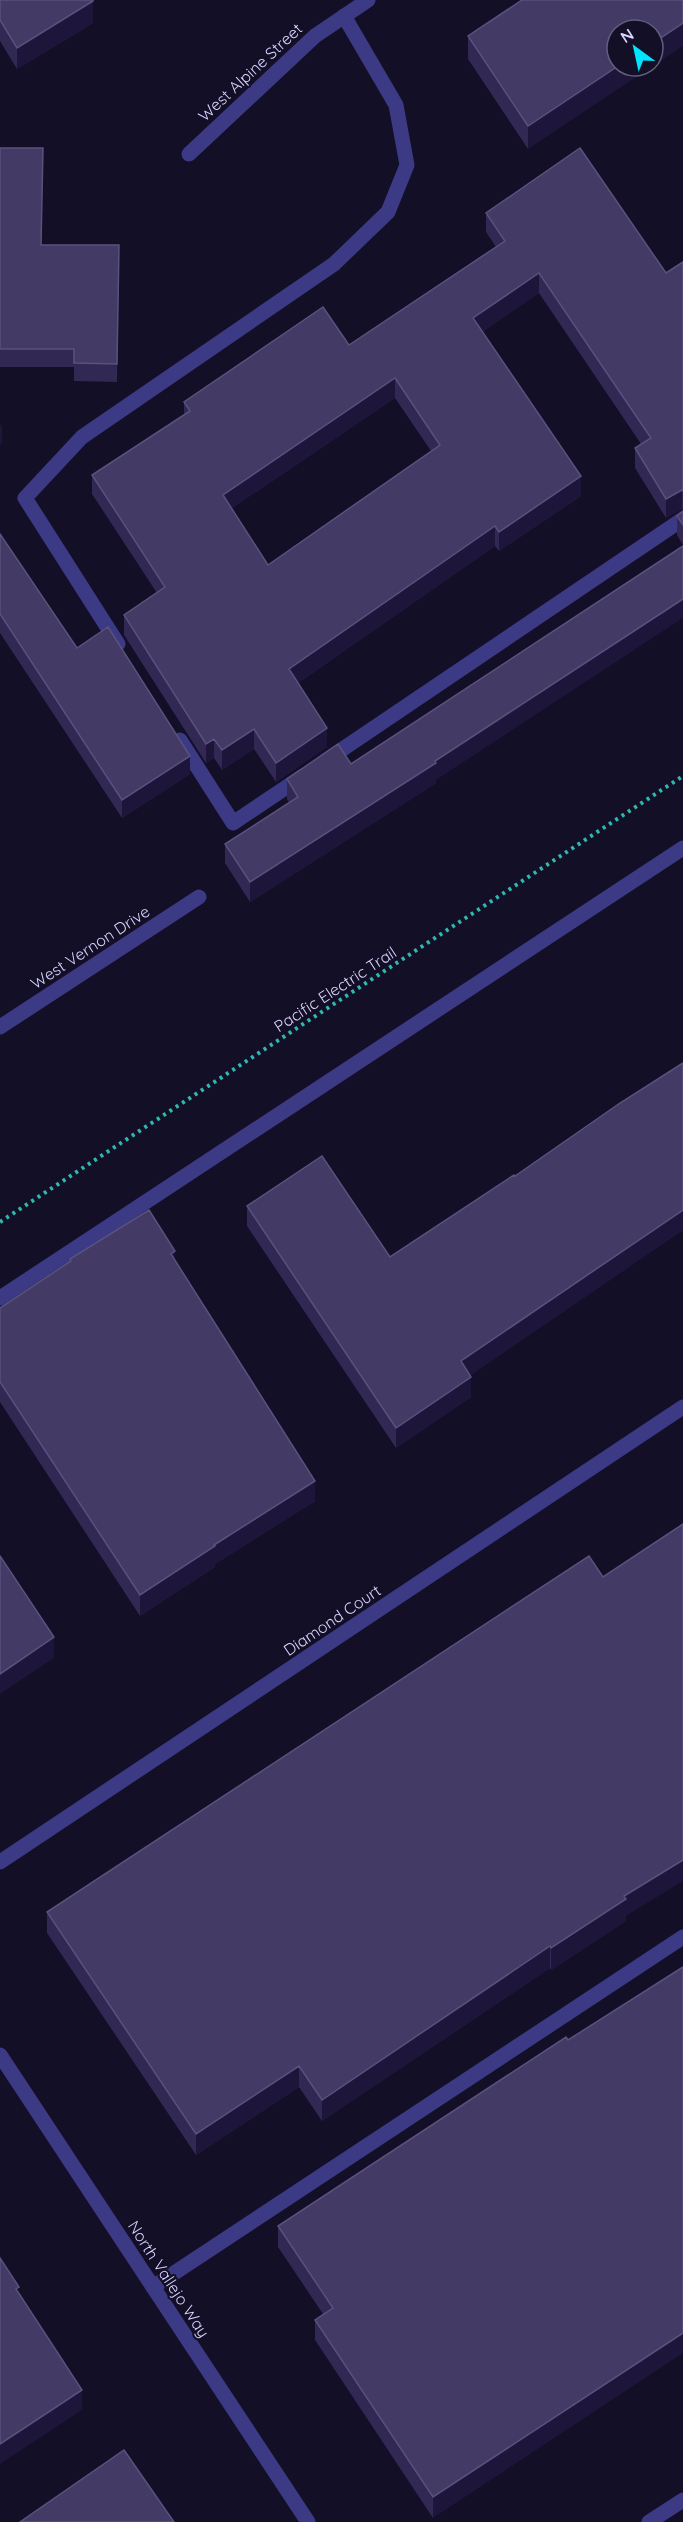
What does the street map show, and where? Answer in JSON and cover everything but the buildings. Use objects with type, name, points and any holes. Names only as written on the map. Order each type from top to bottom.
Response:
[{"type":"street","name":"West Alpine Street","points":[[189,154],[315,36],[368,0]]},
{"type":"street","points":[[126,656],[25,498],[82,438],[334,264],[388,212],[407,165],[396,105],[344,16]]},
{"type":"street","points":[[170,725],[233,823],[683,519]]},
{"type":"street","points":[[0,1298],[683,848]]},
{"type":"street","name":"West Vernon Drive","points":[[0,1026],[199,897]]},
{"type":"street","name":"Diamond Court","points":[[0,1862],[683,1407]]},
{"type":"street","points":[[153,2287],[683,1937]]},
{"type":"street","name":"North Vallejo Way","points":[[0,2055],[308,2522]]},
{"type":"street","points":[[649,2522],[683,2500]]},
{"type":"path","name":"Pacific Electric Trail","points":[[0,1222],[683,776]]}]
